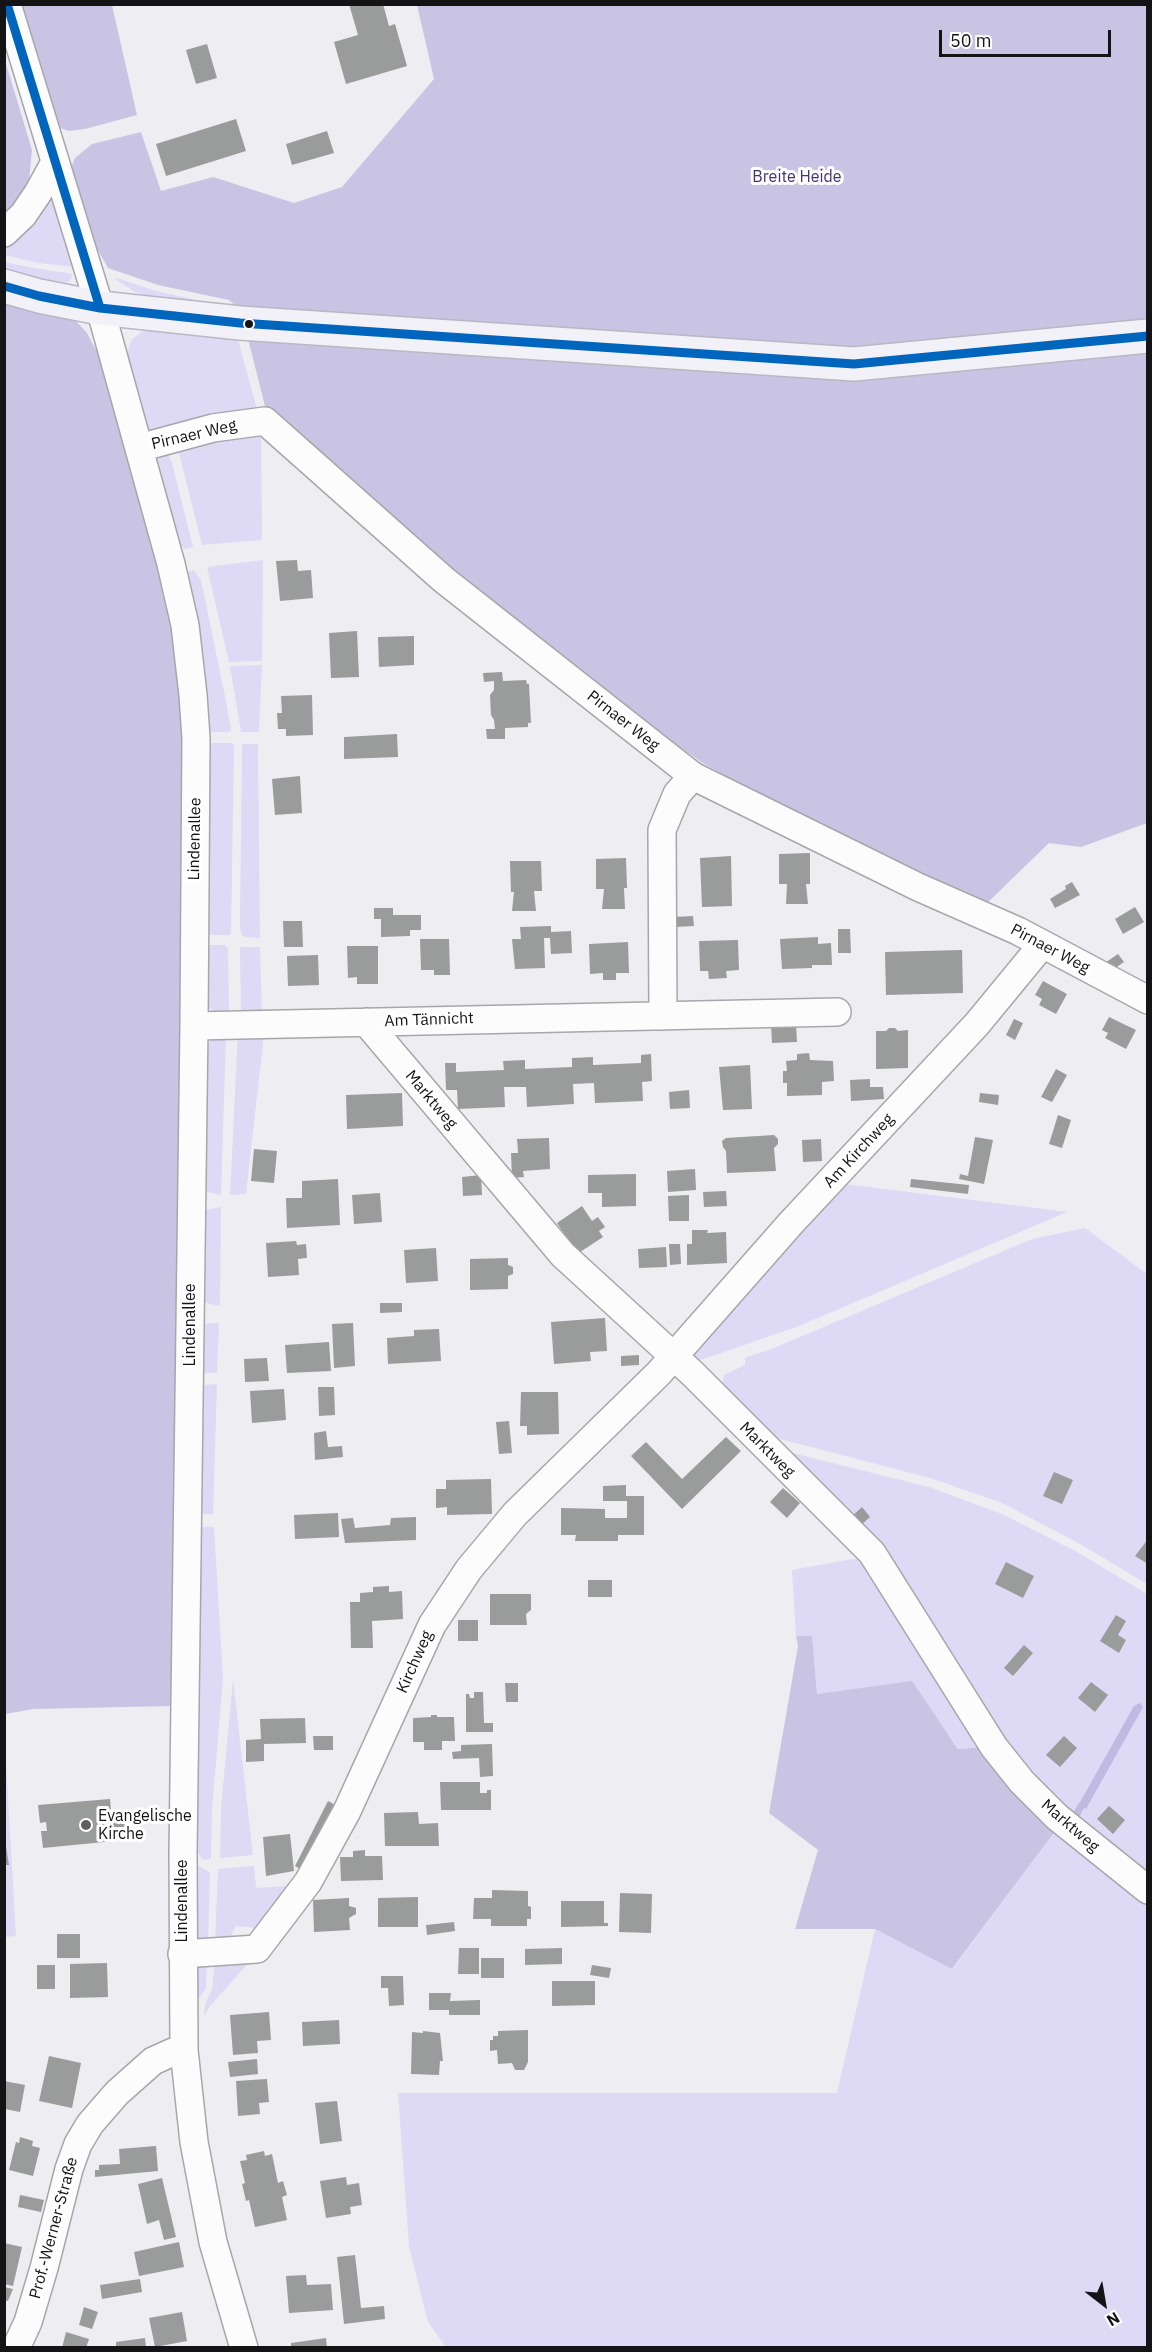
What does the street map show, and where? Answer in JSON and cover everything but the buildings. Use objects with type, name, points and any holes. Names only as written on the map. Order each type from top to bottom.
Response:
[{"type":"main road","points":[[4,285],[39,296],[100,308],[240,323],[854,364],[1148,336]]},
{"type":"street","name":"Lindenallee","points":[[7,4],[54,164],[100,308],[171,564],[185,625],[193,696],[196,738],[182,1954],[184,2050],[194,2142],[213,2242],[244,2348]]},
{"type":"street","points":[[4,233],[23,214],[54,164]]},
{"type":"street","name":"Pirnaer Weg","points":[[139,448],[213,428],[265,421],[444,580],[693,776],[918,886],[1018,931],[1148,1000]]},
{"type":"street","points":[[663,1016],[662,830],[677,794],[693,776]]},
{"type":"street","name":"Am Kirchweg","points":[[674,1355],[791,1223],[977,1024],[1042,945]]},
{"type":"street","name":"Am Tännicht","points":[[194,1026],[837,1012]]},
{"type":"street","name":"Marktweg","points":[[366,1022],[563,1255],[674,1355],[872,1553],[994,1748],[1022,1782],[1057,1817],[1148,1890]]},
{"type":"street","name":"Kirchweg","points":[[182,1954],[257,1949],[308,1882],[347,1811],[432,1624],[469,1569],[515,1514],[659,1373],[674,1355]]},
{"type":"street","name":"Prof.-Werner-Straße","points":[[16,2348],[28,2322],[69,2169],[78,2144],[90,2124],[117,2093],[153,2061],[184,2050]]},
{"type":"shaded area","points":[[48,199],[54,199],[74,267],[38,263],[5,255],[5,247],[17,237]]},
{"type":"shaded area","points":[[4,262],[73,274],[70,281],[60,285],[5,273]]},
{"type":"shaded area","points":[[115,279],[156,291],[223,306],[149,297],[135,292]]},
{"type":"shaded area","points":[[154,328],[236,332],[259,417],[152,435],[145,428],[140,417],[127,353],[132,339]]},
{"type":"shaded area","points":[[261,427],[262,540],[202,545],[177,445]]},
{"type":"shaded area","points":[[166,449],[172,463],[193,547],[185,549],[176,537],[154,463],[157,456]]},
{"type":"shaded area","points":[[263,560],[262,661],[229,662],[207,567]]},
{"type":"shaded area","points":[[194,570],[201,580],[226,701],[231,730],[229,732],[210,732],[207,729],[187,580],[188,572]]},
{"type":"shaded area","points":[[262,665],[259,732],[241,732],[230,666]]},
{"type":"shaded area","points":[[233,743],[234,747],[231,933],[229,935],[211,935],[207,930],[207,745]]},
{"type":"shaded area","points":[[242,744],[258,744],[260,938],[245,937],[240,928]]},
{"type":"shaded area","points":[[225,945],[228,949],[229,1011],[226,1015],[218,1015],[207,1006],[207,946]]},
{"type":"shaded area","points":[[240,947],[260,947],[262,1015],[244,1015],[241,1011]]},
{"type":"shaded area","points":[[238,1031],[264,1034],[246,1194],[230,1195]]},
{"type":"shaded area","points":[[226,1033],[221,1195],[203,1191],[205,1050],[211,1040]]},
{"type":"shaded area","points":[[837,1183],[1067,1212],[799,1326],[698,1361],[687,1349]]},
{"type":"shaded area","points":[[221,1207],[220,1306],[201,1302],[201,1211]]},
{"type":"shaded area","points":[[1085,1228],[1147,1274],[1147,1584],[1080,1544],[1002,1503],[930,1478],[761,1434],[722,1388],[724,1375],[745,1365],[745,1358],[774,1348],[1032,1239]]},
{"type":"shaded area","points":[[208,1323],[219,1323],[217,1373],[200,1371],[201,1327]]},
{"type":"shaded area","points":[[217,1384],[213,1514],[202,1514],[199,1510],[201,1389],[205,1385]]},
{"type":"shaded area","points":[[772,1448],[929,1487],[1002,1514],[1077,1552],[1147,1594],[1147,1883],[1027,1780],[952,1668]]},
{"type":"shaded area","points":[[214,1527],[223,1679],[212,1810],[211,1859],[203,1860],[193,1847],[197,1529]]},
{"type":"shaded area","points":[[864,1557],[986,1747],[959,1749],[911,1682],[817,1694],[812,1636],[796,1636],[792,1570]]},
{"type":"shaded area","points":[[233,1679],[253,1855],[220,1858],[221,1808]]},
{"type":"shaded area","points":[[1140,1703],[1143,1707],[1086,1809],[1079,1804],[1134,1706]]},
{"type":"shaded area","points":[[4,1728],[16,1936],[5,1937],[4,1937]]},
{"type":"shaded area","points":[[1059,1826],[1147,1898],[1147,2347],[446,2347],[428,2322],[409,2246],[398,2093],[837,2093],[875,1929],[953,1969]]},
{"type":"shaded area","points":[[193,1863],[210,1872],[208,1942],[198,1941],[193,1936]]},
{"type":"shaded area","points":[[254,1866],[256,1888],[301,1885],[268,1929],[236,1926],[227,1943],[215,1942],[218,1869]]},
{"type":"shaded area","points":[[254,1957],[209,2007],[204,2016],[205,2004],[212,1990],[215,1958]]},
{"type":"shaded area","points":[[193,1959],[207,1959],[206,1989],[198,1999],[194,2012]]},
{"type":"green space","points":[[17,5],[112,5],[137,115],[85,129],[69,131],[57,127]]},
{"type":"green space","name":"Breite Heide","points":[[417,5],[1147,5],[1147,328],[855,351],[241,311],[229,300],[158,285],[108,268],[90,236],[69,173],[75,158],[92,144],[141,132],[161,191],[213,177],[294,203],[342,187],[434,79]]},
{"type":"green space","points":[[4,57],[32,150],[29,181],[15,208],[4,221]]},
{"type":"green space","points":[[5,295],[76,321],[87,333],[99,356],[134,468],[167,589],[179,666],[185,745],[173,1706],[34,1709],[5,1714]]},
{"type":"green space","points":[[246,331],[853,377],[925,374],[1147,350],[1147,823],[1081,847],[1049,843],[982,908],[857,851],[701,762],[446,577],[268,418]]},
{"type":"green space","points":[[796,1636],[812,1636],[817,1694],[912,1681],[958,1749],[986,1747],[1059,1826],[952,1969],[875,1929],[795,1929],[818,1850],[769,1813],[798,1646]]},
{"type":"waterway","points":[[1078,1822],[1075,1817],[1081,1806]]},
{"type":"transit line","points":[[7,4],[100,308]]},
{"type":"transit line","points":[[4,286],[39,296],[100,308],[240,323],[854,364],[1148,336]]},
{"type":"place","name":"Evangelische Kirche","points":[[86,1825]]}]
